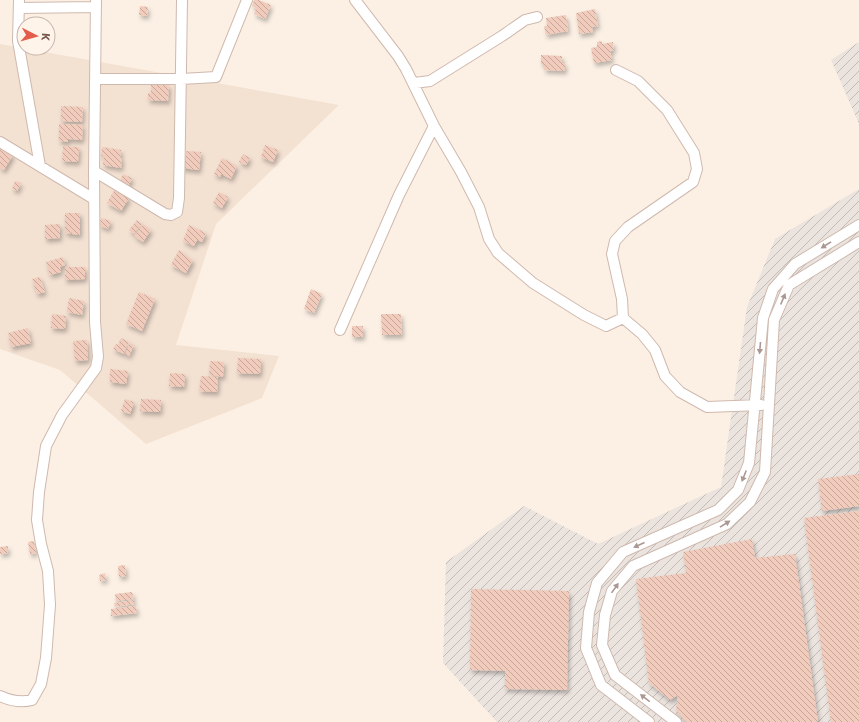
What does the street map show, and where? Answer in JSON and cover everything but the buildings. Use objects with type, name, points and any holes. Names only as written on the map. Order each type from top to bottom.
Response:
[{"type":"street","points":[[94,171],[166,214],[171,215],[177,212],[179,198],[182,0]]},
{"type":"street","points":[[95,79],[181,79],[216,77],[247,0]]},
{"type":"street","points":[[355,0],[398,56],[414,83],[434,126],[479,206],[489,239],[498,253],[533,283],[584,315],[606,326],[623,318]]},
{"type":"street","points":[[0,696],[6,699],[23,702],[32,700],[42,684],[46,658],[50,605],[48,571],[37,520],[39,492],[46,446],[62,415],[96,368],[98,357],[95,322],[94,199],[96,3],[19,4],[18,41],[40,166]]},
{"type":"street","points":[[414,83],[430,81],[496,41],[525,20],[537,17]]},
{"type":"street","points":[[616,70],[638,81],[667,110],[694,153],[697,169],[693,182],[628,227],[615,242],[612,254],[622,299],[623,318],[642,334],[655,350],[665,376],[680,392],[707,407],[769,405]]},
{"type":"street","points":[[340,330],[399,195],[434,126]]},
{"type":"street","points":[[0,142],[94,199]]},
{"type":"street","points":[[649,722],[601,685],[586,648],[589,612],[597,583],[623,552],[718,510],[738,490],[749,463],[763,318],[773,290],[795,264],[859,225]]},
{"type":"street","points":[[676,722],[615,674],[602,645],[605,615],[612,591],[633,566],[727,524],[750,502],[765,472],[774,320],[789,285],[859,242]]},
{"type":"shaded area","points":[[859,42],[859,124],[831,60]]},
{"type":"shaded area","points":[[0,44],[16,47],[16,56],[56,56],[56,54],[339,105],[216,224],[176,345],[279,356],[262,398],[146,444],[60,370],[0,349]]},
{"type":"shaded area","points":[[859,189],[859,722],[497,722],[443,663],[446,562],[524,506],[598,544],[721,487],[747,307],[775,239]]}]
